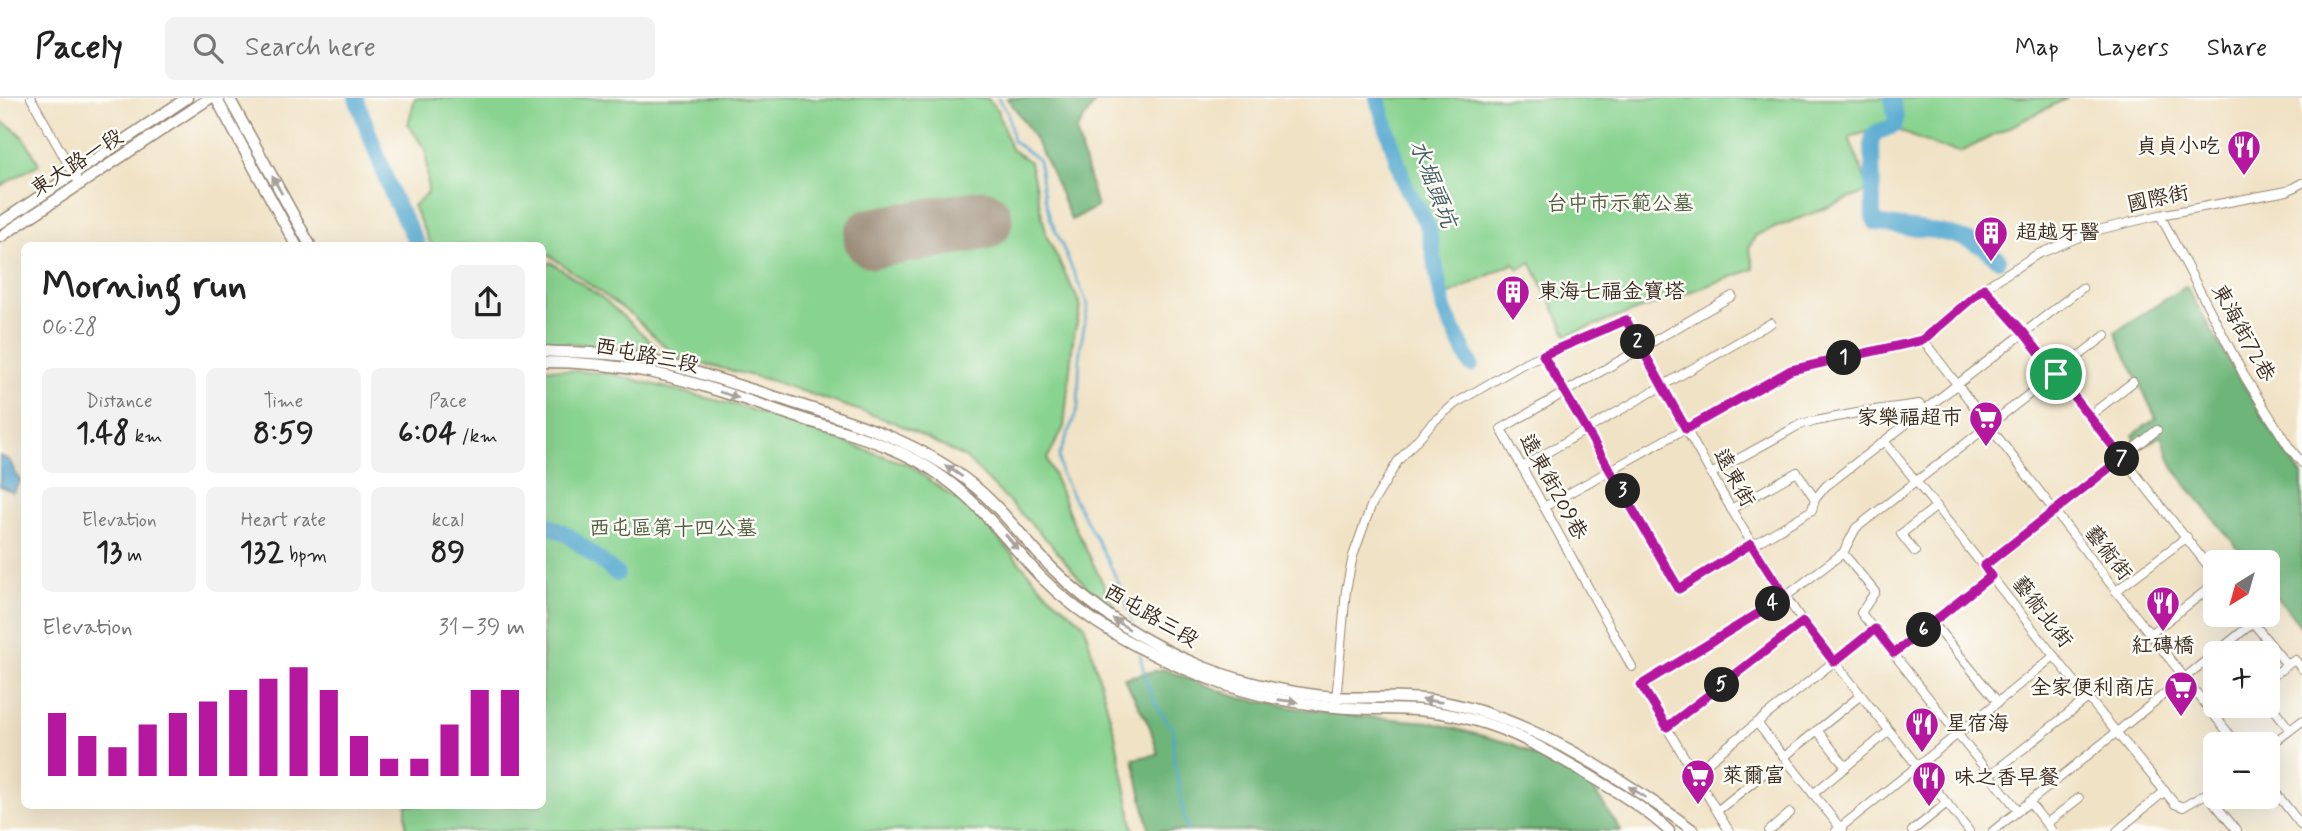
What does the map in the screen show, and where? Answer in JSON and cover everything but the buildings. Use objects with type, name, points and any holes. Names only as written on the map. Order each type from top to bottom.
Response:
[{"type":"street","points":[[31,98],[76,179]]},
{"type":"street","name":"東大路一段","points":[[0,237],[187,98]]},
{"type":"street","name":"東大路一段","points":[[0,223],[210,98]]},
{"type":"street","points":[[216,98],[294,242]]},
{"type":"street","points":[[229,98],[308,242]]},
{"type":"street","name":"國際街","points":[[1544,508],[1791,370],[1923,340],[1984,288],[2036,255],[2094,231],[2160,215],[2287,191],[2302,183]]},
{"type":"street","name":"東海街72巷","points":[[2160,215],[2245,377],[2302,463]]},
{"type":"street","points":[[1984,288],[2024,333],[2203,559]]},
{"type":"street","points":[[1543,355],[1679,589],[1812,510],[1815,499],[1826,486],[2082,288]]},
{"type":"street","name":"遠東街209巷","points":[[1632,667],[1501,429],[1732,296]]},
{"type":"street","name":"遠東街","points":[[1336,702],[1346,590],[1353,556],[1364,522],[1388,475],[1421,434],[1446,410],[1526,362],[1626,320],[1751,544],[1785,597],[1969,831]]},
{"type":"street","points":[[1522,467],[1771,323]]},
{"type":"street","points":[[1729,831],[1641,685],[1785,597],[1843,553],[1856,528],[2106,335]]},
{"type":"street","name":"藝術街","points":[[1923,340],[2116,592],[2227,732]]},
{"type":"street","name":"西屯路三段","points":[[546,351],[628,356],[673,364],[863,425],[901,440],[919,448],[976,488],[1005,514],[1051,568],[1094,607],[1150,641],[1206,668],[1265,687],[1336,702],[1429,699],[1512,722],[1557,744],[1694,831]]},
{"type":"street","name":"西屯路三段","points":[[546,362],[587,363],[649,372],[719,391],[908,455],[943,477],[977,504],[1042,577],[1089,617],[1124,639],[1208,679],[1278,700],[1336,702],[1417,710],[1453,715],[1513,732],[1625,797],[1669,831]]},
{"type":"street","points":[[2089,416],[2133,382]]},
{"type":"street","points":[[1711,474],[1801,424],[1919,404],[1926,410]]},
{"type":"street","points":[[1984,566],[2157,430]]},
{"type":"street","name":"藝術北街","points":[[1885,442],[2175,804],[2183,807],[2203,796]]},
{"type":"street","points":[[1731,509],[1797,472],[1815,499]]},
{"type":"street","points":[[1915,552],[1901,534],[1937,506]]},
{"type":"street","points":[[2116,592],[2187,537]]},
{"type":"street","points":[[1843,553],[1875,592],[1861,614],[2018,810]]},
{"type":"street","points":[[1894,653],[1991,576]]},
{"type":"street","points":[[2150,635],[2203,593]]},
{"type":"street","points":[[1667,727],[1803,622]]},
{"type":"street","points":[[1933,623],[1998,702]]},
{"type":"street","points":[[1993,831],[2248,627]]},
{"type":"street","points":[[2256,627],[2287,665]]},
{"type":"street","points":[[1694,773],[1875,629]]},
{"type":"street","points":[[1757,723],[1840,830],[2054,656]]},
{"type":"street","points":[[2280,671],[2295,660],[2302,668]]},
{"type":"street","points":[[1784,757],[1861,695]]},
{"type":"street","points":[[1990,775],[2088,698]]},
{"type":"street","points":[[2280,717],[2290,730]]},
{"type":"street","points":[[2280,738],[2302,721]]},
{"type":"street","points":[[1817,730],[1846,766]]},
{"type":"street","points":[[1813,794],[1889,731]]},
{"type":"street","points":[[1717,811],[1762,775]]},
{"type":"street","points":[[2117,831],[2165,791]]},
{"type":"street","points":[[2029,802],[2049,827],[2079,798]]},
{"type":"street","points":[[2280,798],[2302,826]]},
{"type":"street","points":[[1912,831],[1947,803]]},
{"type":"street","points":[[2219,809],[2237,831]]},
{"type":"street","points":[[1769,831],[1790,813]]},
{"type":"green space","points":[[415,98],[987,98],[997,110],[1011,149],[1030,162],[1047,237],[1081,306],[1073,339],[1064,427],[1047,459],[1074,525],[1116,610],[1085,585],[1049,542],[966,458],[896,423],[769,380],[676,357],[633,316],[549,255],[546,256],[546,242],[430,242],[413,206],[428,192],[426,151],[408,124]]},
{"type":"green space","points":[[1007,98],[1098,98],[1076,131],[1097,207],[1071,220],[1044,157]]},
{"type":"green space","name":"台中市示範公墓","points":[[1380,98],[2067,98],[1961,152],[1938,147],[1888,126],[1849,137],[1870,191],[1756,235],[1749,247],[1754,269],[1567,335],[1531,262],[1519,269],[1514,263],[1444,297],[1431,225],[1407,184]]},
{"type":"green space","points":[[0,122],[19,133],[39,164],[0,186]]},
{"type":"green space","points":[[551,262],[605,300],[658,348],[546,342],[546,265]]},
{"type":"green space","points":[[2186,286],[2277,440],[2302,475],[2302,628],[2280,601],[2280,550],[2239,550],[2175,471],[2161,436],[2139,448],[2133,435],[2156,418],[2115,332]]},
{"type":"green space","name":"西屯區第十四公墓","points":[[546,368],[612,374],[746,408],[909,465],[977,515],[1046,592],[1084,624],[1115,735],[1134,831],[406,831],[406,809],[546,809]]},
{"type":"green space","points":[[1163,669],[1240,698],[1330,714],[1430,722],[1513,744],[1591,786],[1621,831],[1150,831],[1133,759],[1158,754],[1150,727],[1124,678]]},
{"type":"water","points":[[0,456],[9,460],[20,481],[13,492],[0,486]]},
{"type":"waterway","points":[[356,98],[393,197],[416,242]]},
{"type":"waterway","points":[[998,98],[1008,113],[1013,141],[1039,160],[1050,218],[1088,305],[1080,349],[1078,408],[1059,456],[1061,473],[1111,566],[1133,626]]},
{"type":"waterway","name":"水堀頭坑","points":[[1377,98],[1405,185],[1428,227],[1444,310],[1471,365]]},
{"type":"waterway","points":[[1892,98],[1896,119],[1894,126],[1875,133],[1872,140],[1873,217],[1876,223],[1957,236],[1972,242],[1999,260]]},
{"type":"waterway","points":[[546,524],[568,535],[617,574]]},
{"type":"waterway","points":[[1140,655],[1151,695],[1174,730],[1173,756],[1187,831]]},
{"type":"runway","points":[[874,238],[982,220]]},
{"type":"place","name":"貞貞小吃","points":[[2244,177]]},
{"type":"place","name":"超越牙醫","points":[[1991,263]]},
{"type":"place","name":"東海七福金寶塔","points":[[1513,322]]},
{"type":"place","name":"家樂福超市","points":[[1986,448]]},
{"type":"place","name":"紅磚橋","points":[[2163,633]]},
{"type":"place","name":"全家便利商店","points":[[2181,718]]},
{"type":"place","name":"星宿海","points":[[1922,754]]},
{"type":"place","name":"萊爾富","points":[[1698,806]]},
{"type":"place","name":"味之香早餐","points":[[1929,808]]},
{"type":"route","points":[[1984,288],[2056,374],[2122,458],[1984,566],[1991,576],[1894,653],[1875,629],[1834,662],[1803,622],[1667,727],[1641,685],[1785,597],[1751,544],[1679,589],[1543,355],[1626,320],[1686,429],[1791,370],[1923,340],[1984,288]]}]
